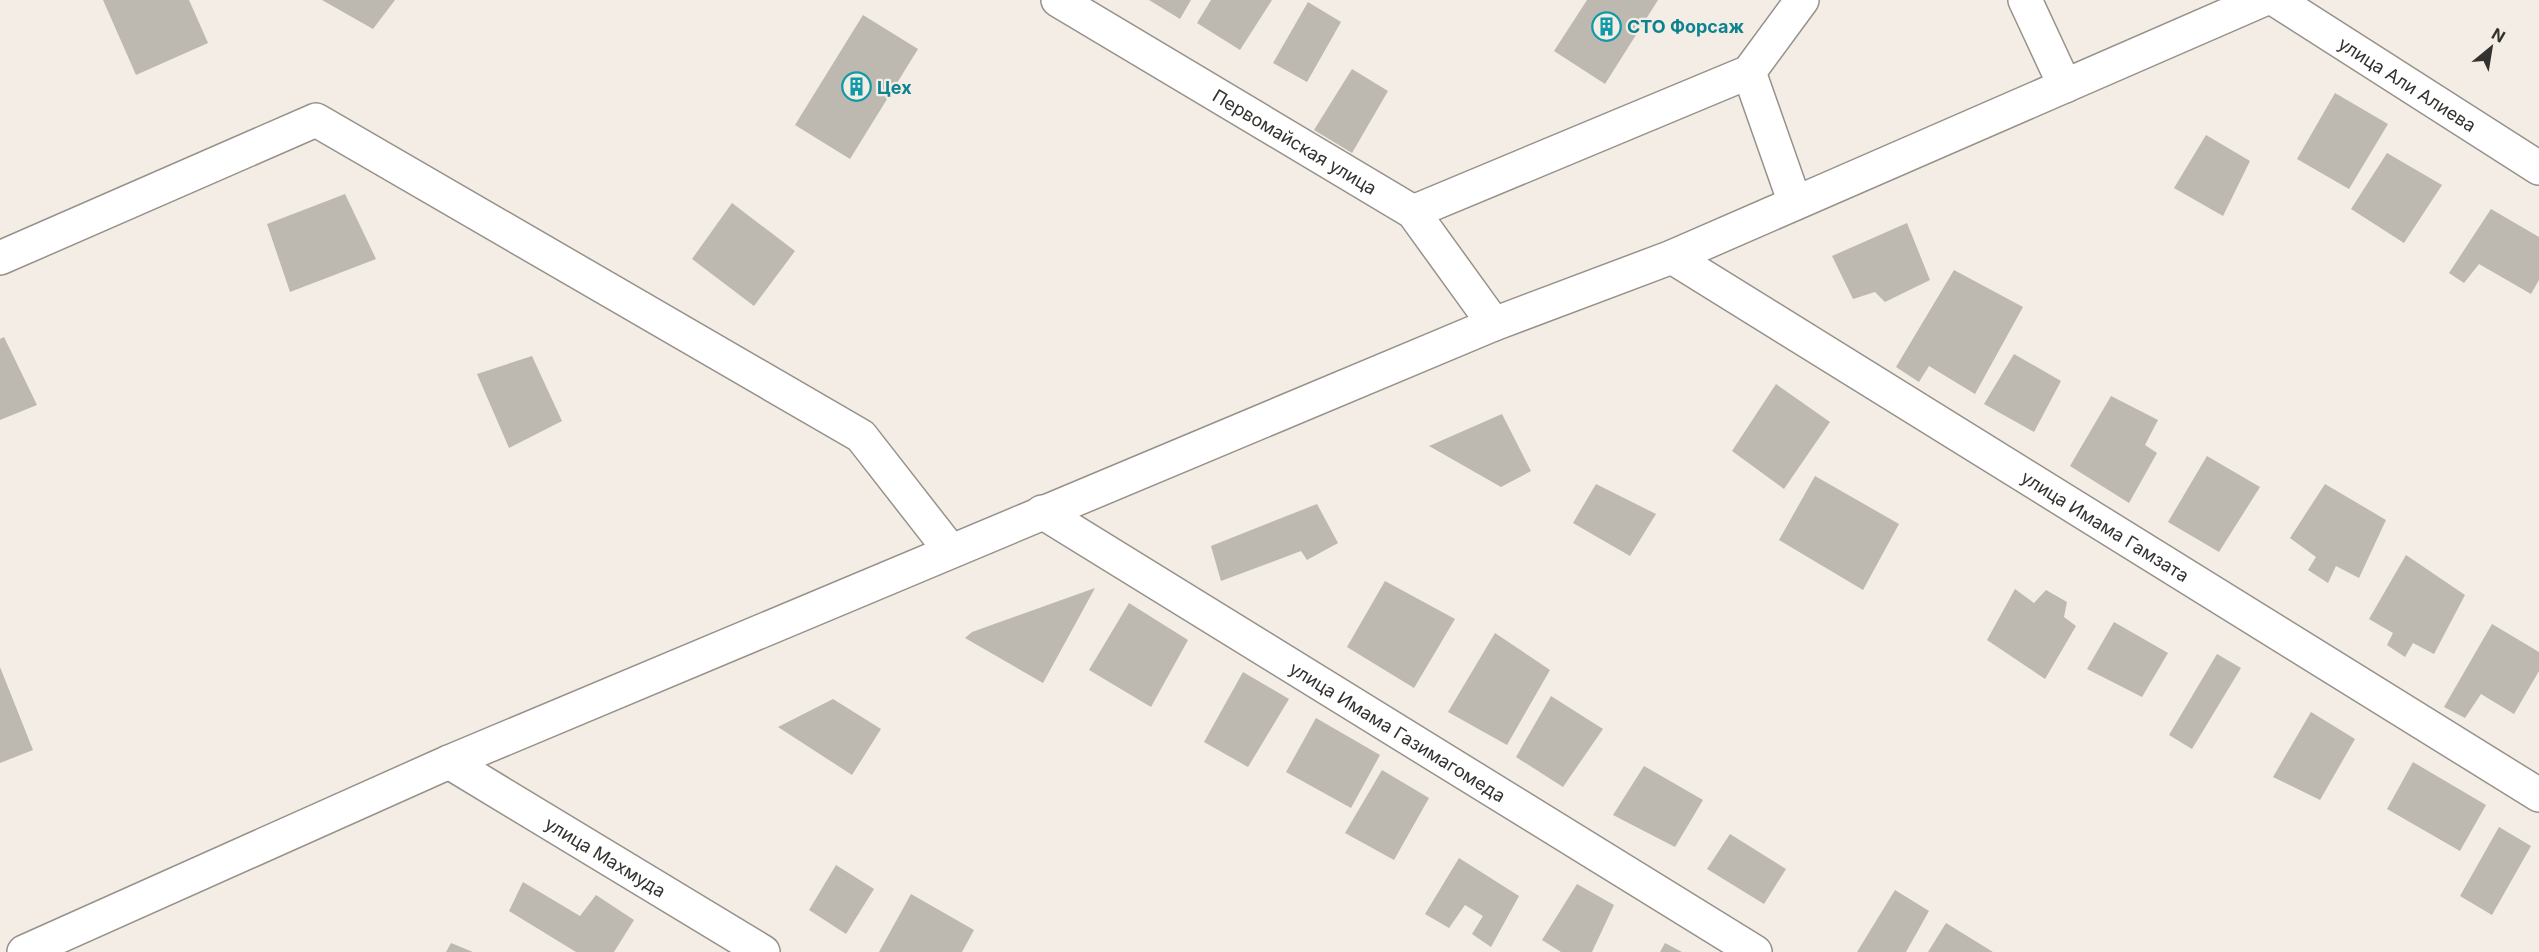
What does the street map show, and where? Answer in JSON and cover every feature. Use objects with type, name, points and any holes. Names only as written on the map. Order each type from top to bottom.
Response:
[{"type":"street","name":"Первомайская улица","points":[[1058,0],[1413,212],[1494,324]]},
{"type":"street","points":[[1413,212],[1749,72],[1802,0]]},
{"type":"street","points":[[2025,0],[2065,86]]},
{"type":"street","points":[[24,952],[449,762],[950,550],[1494,324],[1671,257],[2262,0]]},
{"type":"street","name":"улица Али Алиева","points":[[2276,0],[2539,168]]},
{"type":"street","points":[[1749,72],[1795,203]]},
{"type":"street","points":[[0,258],[316,120],[861,436],[950,550]]},
{"type":"street","name":"улица Имама Гамзата","points":[[1671,257],[2539,795]]},
{"type":"street","name":"улица Имама Газимагомеда","points":[[1042,512],[1755,952]]},
{"type":"street","name":"улица Махмуда","points":[[449,762],[763,952]]},
{"type":"building","points":[[103,0],[189,0],[208,43],[136,75]]},
{"type":"building","points":[[322,0],[395,0],[373,29]]},
{"type":"building","points":[[1149,0],[1191,0],[1180,19]]},
{"type":"building","points":[[1211,0],[1272,0],[1240,50],[1197,23]]},
{"type":"building","name":"СТО Форсаж","points":[[1587,0],[1658,0],[1605,84],[1554,51]]},
{"type":"building","points":[[1308,2],[1341,22],[1307,82],[1273,63]]},
{"type":"building","name":"Цех","points":[[863,15],[918,49],[850,159],[795,125]]},
{"type":"building","points":[[1352,69],[1388,91],[1352,153],[1314,130]]},
{"type":"building","points":[[2335,93],[2388,124],[2349,189],[2297,159]]},
{"type":"building","points":[[2206,135],[2250,161],[2223,216],[2174,188]]},
{"type":"building","points":[[2387,153],[2442,185],[2404,243],[2351,209]]},
{"type":"building","points":[[345,194],[376,259],[290,292],[267,224]]},
{"type":"building","points":[[732,203],[795,251],[754,306],[692,259]]},
{"type":"building","points":[[2491,209],[2539,237],[2539,280],[2531,294],[2479,264],[2464,283],[2449,273]]},
{"type":"building","points":[[1907,223],[1930,280],[1885,302],[1875,292],[1853,299],[1832,256]]},
{"type":"building","points":[[1954,270],[2023,307],[1975,394],[1929,366],[1919,382],[1896,367]]},
{"type":"building","points":[[4,337],[37,405],[0,420],[0,339]]},
{"type":"building","points":[[2014,354],[2061,381],[2034,432],[1984,404]]},
{"type":"building","points":[[532,356],[562,421],[509,448],[477,374]]},
{"type":"building","points":[[1776,384],[1830,422],[1784,489],[1732,451]]},
{"type":"building","points":[[2111,396],[2158,420],[2145,445],[2157,453],[2129,503],[2070,466]]},
{"type":"building","points":[[1502,414],[1531,471],[1501,487],[1429,446]]},
{"type":"building","points":[[2207,456],[2260,487],[2219,552],[2168,522]]},
{"type":"building","points":[[1815,476],[1899,524],[1863,590],[1779,540]]},
{"type":"building","points":[[1596,484],[1656,514],[1630,556],[1573,523]]},
{"type":"building","points":[[2325,484],[2386,520],[2359,578],[2336,566],[2328,583],[2308,570],[2316,557],[2290,538]]},
{"type":"building","points":[[1317,504],[1338,543],[1307,560],[1301,551],[1221,581],[1211,546]]},
{"type":"building","points":[[2406,555],[2465,595],[2434,654],[2413,643],[2405,657],[2387,645],[2393,633],[2369,619]]},
{"type":"building","points":[[1385,581],[1455,619],[1414,688],[1347,647]]},
{"type":"building","points":[[1095,588],[1043,683],[965,638],[972,632]]},
{"type":"building","points":[[2015,589],[2034,603],[2046,590],[2067,602],[2064,617],[2076,626],[2045,679],[1987,640]]},
{"type":"building","points":[[1129,603],[1188,640],[1151,707],[1089,670]]},
{"type":"building","points":[[2114,622],[2168,653],[2142,697],[2087,669]]},
{"type":"building","points":[[2492,624],[2539,652],[2539,671],[2514,714],[2481,694],[2465,718],[2444,707]]},
{"type":"building","points":[[1495,633],[1550,670],[1507,745],[1448,712]]},
{"type":"building","points":[[2217,654],[2241,668],[2192,749],[2169,735]]},
{"type":"building","points":[[0,667],[33,750],[0,763]]},
{"type":"building","points":[[1243,672],[1289,699],[1248,767],[1204,742]]},
{"type":"building","points":[[1551,696],[1603,729],[1563,787],[1516,757]]},
{"type":"building","points":[[833,699],[881,729],[852,775],[778,727]]},
{"type":"building","points":[[2311,712],[2355,739],[2320,800],[2273,777]]},
{"type":"building","points":[[1316,718],[1380,755],[1351,808],[1286,772]]},
{"type":"building","points":[[2413,762],[2486,805],[2460,851],[2387,809]]},
{"type":"building","points":[[1644,766],[1703,800],[1675,847],[1613,815]]},
{"type":"building","points":[[1382,770],[1429,798],[1394,860],[1345,833]]},
{"type":"building","points":[[2499,827],[2531,846],[2492,915],[2460,896]]},
{"type":"building","points":[[1730,834],[1786,869],[1764,904],[1707,869]]},
{"type":"building","points":[[1459,858],[1519,896],[1491,947],[1472,934],[1483,916],[1465,905],[1449,928],[1425,914]]},
{"type":"building","points":[[836,865],[874,889],[846,934],[809,910]]},
{"type":"building","points":[[523,882],[580,916],[596,895],[634,920],[614,952],[576,952],[509,911]]},
{"type":"building","points":[[1577,884],[1614,905],[1592,952],[1561,952],[1542,940]]},
{"type":"building","points":[[1895,890],[1929,911],[1906,952],[1857,952]]},
{"type":"building","points":[[911,894],[974,930],[962,952],[879,952]]},
{"type":"building","points":[[1946,923],[1993,952],[1928,952]]},
{"type":"building","points":[[451,943],[473,952],[446,952]]},
{"type":"building","points":[[1665,943],[1682,952],[1660,952]]},
{"type":"place","name":"СТО Форсаж","points":[[1606,26]]},
{"type":"place","name":"Цех","points":[[856,87]]}]
